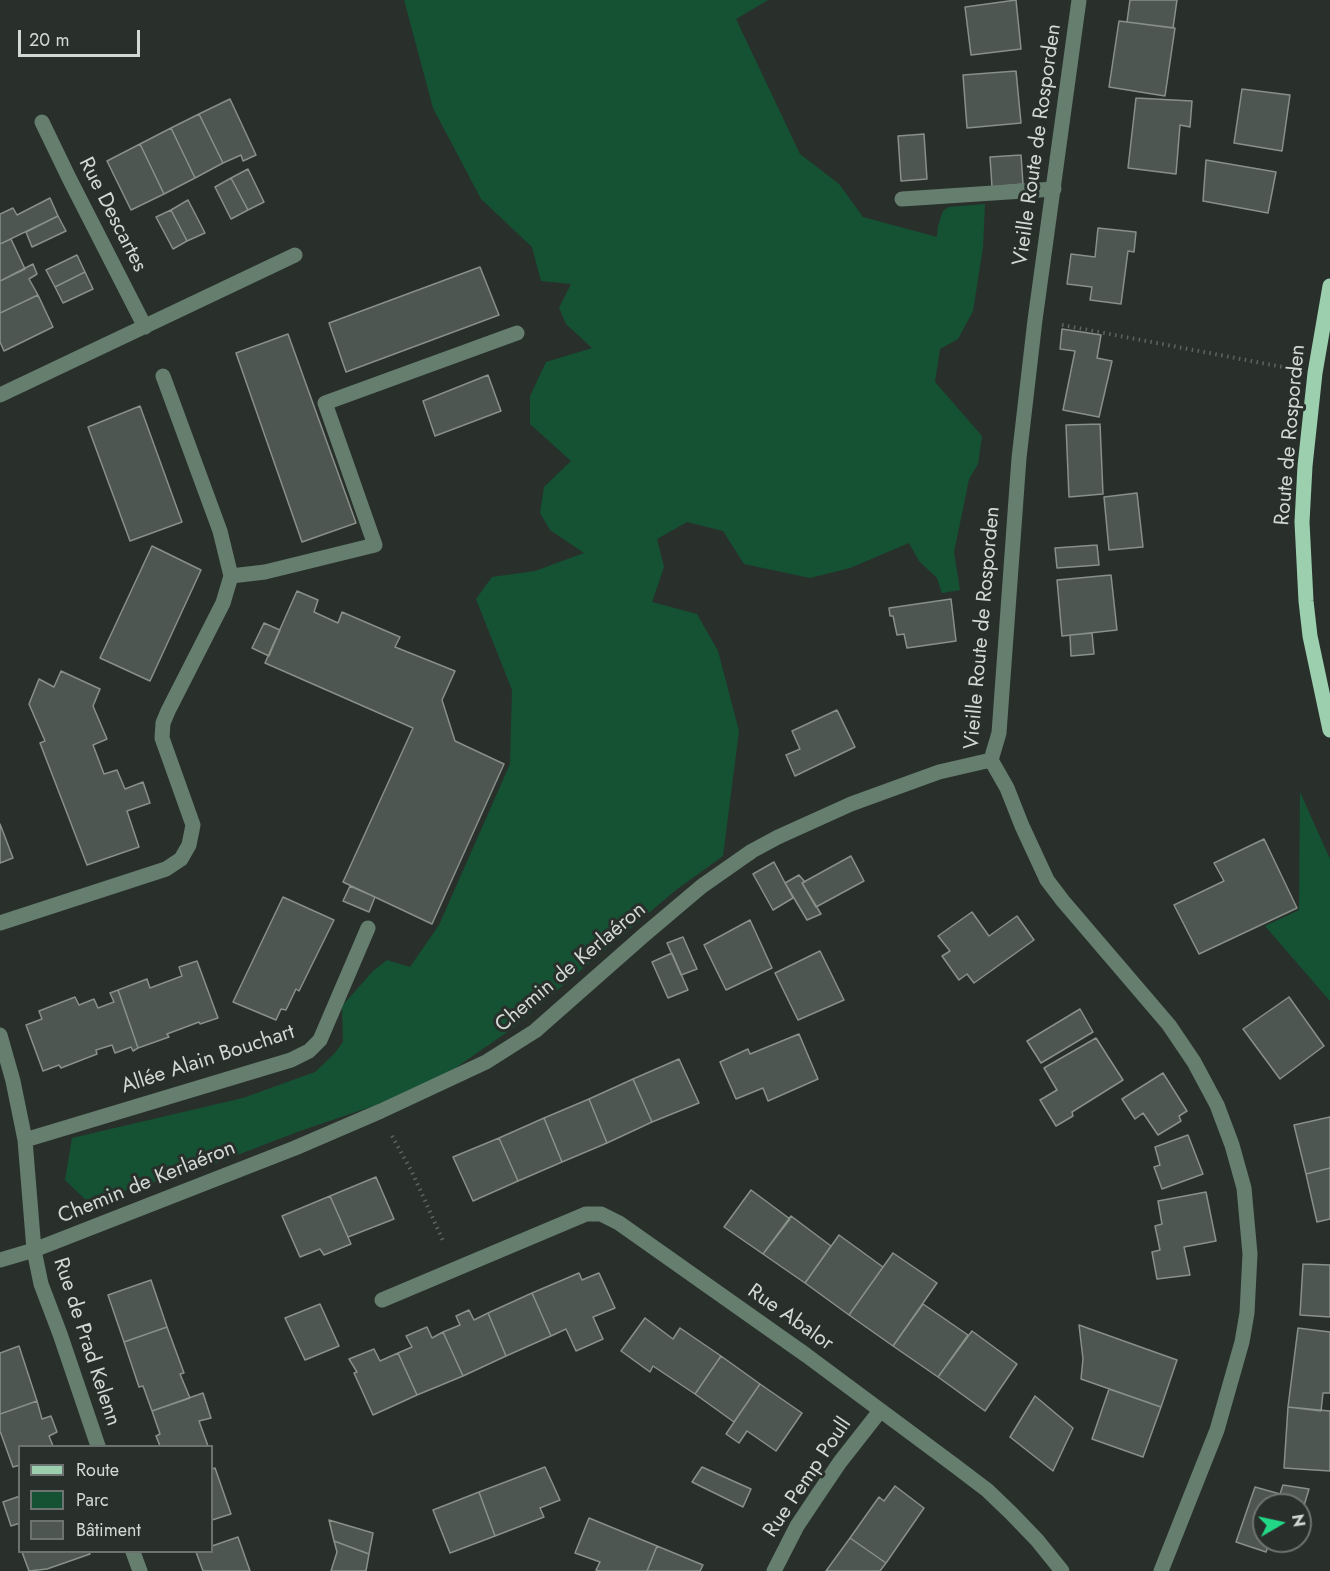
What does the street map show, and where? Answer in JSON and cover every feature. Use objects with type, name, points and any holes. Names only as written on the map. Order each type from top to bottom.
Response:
[{"type":"main road","name":"Route de Rosporden","points":[[1330,286],[1315,374],[1303,485],[1306,602],[1310,636],[1330,730]]},
{"type":"street","name":"Vieille Route de Rosporden","points":[[1079,0],[1035,320],[1019,458],[999,733],[991,760],[1007,788],[1047,879],[1063,901],[1169,1025],[1194,1062],[1217,1105],[1232,1145],[1244,1188],[1250,1254],[1247,1313],[1242,1342],[1217,1430],[1161,1571]]},
{"type":"street","name":"Rue Descartes","points":[[42,122],[145,327]]},
{"type":"street","points":[[902,198],[1054,189]]},
{"type":"street","points":[[0,395],[295,255]]},
{"type":"street","points":[[231,576],[257,573],[375,545],[325,404],[517,333]]},
{"type":"street","points":[[0,924],[166,869],[181,859],[189,845],[193,825],[162,738],[164,723],[223,603],[231,576],[220,531],[163,376]]},
{"type":"street","name":"Chemin de Kerlaéron","points":[[0,1260],[34,1250],[295,1148],[486,1062],[535,1031],[702,886],[752,851],[851,804],[939,772],[991,760]]},
{"type":"street","name":"Allée Alain Bouchart","points":[[25,1140],[291,1060],[309,1051],[320,1040],[368,928]]},
{"type":"street","name":"Rue de Prad Kelenn","points":[[0,1035],[13,1081],[25,1140],[34,1250],[41,1284],[98,1445]]},
{"type":"street","name":"Rue Abalor","points":[[382,1300],[586,1214],[601,1214],[619,1223],[806,1355],[987,1490],[1037,1540],[1062,1571]]},
{"type":"street","name":"Rue Pemp Poull","points":[[774,1571],[796,1526],[840,1461],[880,1410]]},
{"type":"street","points":[[134,1553],[140,1571]]},
{"type":"path","points":[[1035,320],[1315,374]]},
{"type":"path","points":[[381,1111],[412,1172],[456,1269]]},
{"type":"green space","points":[[404,0],[768,0],[736,19],[800,154],[839,184],[863,217],[937,237],[943,211],[948,207],[985,204],[983,247],[973,311],[958,339],[940,349],[935,382],[982,436],[978,464],[969,479],[954,552],[960,590],[942,593],[937,578],[919,561],[909,543],[850,568],[810,578],[744,564],[723,531],[687,522],[657,539],[664,567],[652,602],[697,614],[718,651],[739,731],[723,856],[676,890],[510,1030],[454,1069],[382,1103],[211,1165],[88,1202],[65,1180],[72,1138],[243,1098],[315,1072],[343,1042],[342,1006],[373,971],[387,960],[410,967],[439,925],[510,764],[512,690],[476,599],[492,577],[535,571],[584,553],[550,530],[540,513],[544,487],[571,461],[530,424],[530,396],[546,362],[592,348],[566,324],[559,308],[571,284],[541,281],[532,247],[481,199],[433,108]]},
{"type":"green space","points":[[1300,792],[1330,859],[1330,1001],[1265,926],[1299,910]]},
{"type":"building","points":[[1016,0],[1021,49],[971,55],[965,7]]},
{"type":"building","points":[[1130,0],[1177,0],[1173,28],[1127,22]]},
{"type":"building","points":[[1119,21],[1175,28],[1165,96],[1109,87]]},
{"type":"building","points":[[1016,71],[1021,123],[967,128],[963,75]]},
{"type":"building","points":[[1242,89],[1290,95],[1282,151],[1234,143]]},
{"type":"building","points":[[1136,98],[1192,101],[1190,127],[1180,125],[1176,174],[1128,168]]},
{"type":"building","points":[[230,99],[256,155],[243,161],[241,155],[223,163],[199,114]]},
{"type":"building","points":[[199,114],[223,163],[195,178],[171,128]]},
{"type":"building","points":[[171,128],[195,178],[164,194],[140,144]]},
{"type":"building","points":[[924,134],[927,179],[901,181],[898,136]]},
{"type":"building","points":[[140,144],[164,194],[131,210],[107,161]]},
{"type":"building","points":[[1021,155],[1023,184],[992,187],[990,157]]},
{"type":"building","points":[[1206,160],[1276,172],[1268,213],[1203,201]]},
{"type":"building","points":[[248,169],[264,202],[248,210],[231,178]]},
{"type":"building","points":[[231,178],[248,210],[231,219],[215,187]]},
{"type":"building","points":[[50,198],[58,216],[0,244],[0,214],[13,208],[17,215]]},
{"type":"building","points":[[188,200],[205,233],[187,241],[171,210]]},
{"type":"building","points":[[171,210],[187,241],[173,249],[156,217]]},
{"type":"building","points":[[58,216],[66,231],[32,247],[26,232]]},
{"type":"building","points":[[1098,228],[1136,232],[1134,252],[1128,251],[1121,304],[1090,300],[1092,287],[1067,284],[1071,254],[1095,257]]},
{"type":"building","points":[[11,239],[25,269],[0,281],[0,244]]},
{"type":"building","points":[[77,255],[85,272],[55,287],[46,270]]},
{"type":"building","points":[[33,264],[37,274],[29,279],[38,295],[0,313],[0,281]]},
{"type":"building","points":[[480,267],[499,315],[346,372],[329,323]]},
{"type":"building","points":[[85,272],[93,289],[63,303],[55,287]]},
{"type":"building","points":[[38,295],[53,327],[4,351],[0,342],[0,313]]},
{"type":"building","points":[[1062,329],[1101,335],[1097,358],[1112,361],[1099,417],[1063,410],[1075,351],[1060,349]]},
{"type":"building","points":[[288,334],[356,523],[302,542],[236,353]]},
{"type":"building","points":[[488,375],[501,411],[435,436],[423,401]]},
{"type":"building","points":[[140,406],[182,522],[130,541],[88,427]]},
{"type":"building","points":[[1100,424],[1103,494],[1069,497],[1066,425]]},
{"type":"building","points":[[1137,493],[1143,547],[1109,550],[1104,497]]},
{"type":"building","points":[[1097,545],[1099,565],[1057,568],[1055,548]]},
{"type":"building","points":[[152,546],[201,570],[150,681],[100,658]]},
{"type":"building","points":[[1111,575],[1117,630],[1062,636],[1057,580]]},
{"type":"building","points":[[297,591],[318,600],[314,612],[338,623],[342,612],[400,637],[395,647],[455,671],[442,700],[455,741],[504,764],[432,924],[343,882],[413,728],[265,663]]},
{"type":"building","points":[[951,599],[956,641],[907,648],[904,634],[897,635],[889,608]]},
{"type":"building","points":[[264,623],[280,630],[269,656],[252,648]]},
{"type":"building","points":[[1092,633],[1094,654],[1071,656],[1070,635]]},
{"type":"building","points":[[61,671],[100,689],[93,706],[107,739],[93,745],[104,774],[117,770],[125,789],[143,782],[150,803],[127,811],[139,847],[87,865],[40,743],[45,741],[29,704],[39,679],[54,687]]},
{"type":"building","points":[[837,710],[855,747],[795,776],[786,755],[800,749],[792,731]]},
{"type":"building","points":[[0,824],[13,858],[0,863]]},
{"type":"building","points":[[1264,839],[1297,908],[1199,954],[1174,905],[1224,881],[1214,863]]},
{"type":"building","points":[[851,856],[864,881],[816,907],[802,883]]},
{"type":"building","points":[[774,862],[793,898],[773,910],[753,874]]},
{"type":"building","points":[[799,875],[821,914],[807,920],[785,883]]},
{"type":"building","points":[[350,886],[375,897],[369,912],[343,901]]},
{"type":"building","points":[[283,897],[334,920],[299,991],[296,989],[286,1010],[281,1009],[276,1020],[233,1002]]},
{"type":"building","points":[[972,912],[989,936],[1017,916],[1034,940],[974,983],[967,974],[959,980],[942,956],[950,951],[938,936]]},
{"type":"building","points":[[750,920],[772,968],[726,990],[704,945]]},
{"type":"building","points":[[683,937],[697,969],[681,975],[667,943]]},
{"type":"building","points":[[820,951],[844,1000],[798,1020],[775,973]]},
{"type":"building","points":[[672,953],[688,990],[668,998],[652,962]]},
{"type":"building","points":[[197,961],[218,1018],[200,1024],[199,1022],[167,1034],[169,1037],[138,1048],[118,990],[147,979],[150,988],[182,976],[179,967]]},
{"type":"building","points":[[118,990],[138,1048],[133,1051],[131,1047],[115,1053],[112,1045],[96,1050],[97,1054],[61,1068],[59,1065],[43,1071],[26,1025],[42,1019],[39,1011],[75,997],[79,1005],[94,999],[98,1008],[114,1002],[110,993]]},
{"type":"building","points":[[1289,997],[1324,1046],[1280,1079],[1243,1029]]},
{"type":"building","points":[[1080,1009],[1093,1032],[1041,1063],[1027,1041]]},
{"type":"building","points":[[799,1034],[818,1079],[768,1101],[763,1088],[736,1099],[720,1062],[748,1049],[750,1054]]},
{"type":"building","points":[[1096,1038],[1123,1080],[1072,1112],[1073,1116],[1056,1126],[1040,1100],[1057,1090],[1044,1068]]},
{"type":"building","points":[[679,1059],[699,1103],[652,1122],[633,1079]]},
{"type":"building","points":[[1163,1073],[1187,1111],[1179,1116],[1181,1121],[1158,1135],[1143,1113],[1135,1119],[1122,1099]]},
{"type":"building","points":[[633,1079],[652,1122],[607,1143],[589,1099]]},
{"type":"building","points":[[589,1099],[607,1143],[562,1162],[544,1118]]},
{"type":"building","points":[[1330,1117],[1330,1168],[1306,1174],[1294,1125]]},
{"type":"building","points":[[544,1118],[562,1162],[518,1181],[499,1138]]},
{"type":"building","points":[[1188,1135],[1203,1174],[1162,1189],[1154,1167],[1160,1165],[1155,1147]]},
{"type":"building","points":[[499,1138],[518,1181],[473,1201],[453,1157]]},
{"type":"building","points":[[1330,1168],[1330,1219],[1317,1222],[1306,1174]]},
{"type":"building","points":[[376,1177],[394,1219],[348,1237],[330,1196]]},
{"type":"building","points":[[751,1190],[790,1219],[763,1254],[724,1227]]},
{"type":"building","points":[[1206,1192],[1216,1241],[1184,1247],[1190,1275],[1157,1279],[1152,1252],[1160,1250],[1155,1226],[1162,1224],[1158,1201]]},
{"type":"building","points":[[330,1196],[351,1244],[324,1255],[320,1249],[300,1257],[282,1216]]},
{"type":"building","points":[[791,1216],[831,1246],[805,1283],[763,1254]]},
{"type":"building","points":[[839,1235],[883,1267],[849,1315],[805,1283]]},
{"type":"building","points":[[893,1253],[937,1283],[893,1346],[849,1315]]},
{"type":"building","points":[[1303,1264],[1330,1265],[1330,1317],[1300,1315]]},
{"type":"building","points":[[579,1273],[582,1280],[599,1273],[615,1308],[593,1317],[603,1339],[576,1351],[566,1329],[551,1336],[532,1293]]},
{"type":"building","points":[[151,1280],[167,1327],[124,1342],[108,1295]]},
{"type":"building","points":[[532,1293],[551,1336],[506,1356],[488,1313]]},
{"type":"building","points":[[320,1304],[339,1346],[305,1360],[285,1318]]},
{"type":"building","points":[[923,1304],[968,1335],[938,1377],[893,1346]]},
{"type":"building","points":[[469,1310],[474,1320],[488,1313],[506,1356],[463,1376],[443,1332],[460,1325],[456,1316]]},
{"type":"building","points":[[645,1318],[673,1339],[680,1328],[721,1356],[695,1394],[653,1366],[650,1372],[621,1351]]},
{"type":"building","points":[[1079,1325],[1177,1360],[1161,1407],[1081,1379],[1083,1359]]},
{"type":"building","points":[[167,1327],[184,1373],[180,1374],[190,1398],[152,1411],[143,1386],[139,1387],[124,1342]]},
{"type":"building","points":[[427,1327],[432,1338],[443,1332],[463,1376],[417,1395],[398,1353],[412,1347],[406,1336]]},
{"type":"building","points":[[1298,1328],[1330,1332],[1330,1393],[1323,1393],[1321,1411],[1288,1407]]},
{"type":"building","points":[[972,1331],[1017,1364],[985,1411],[938,1377]]},
{"type":"building","points":[[19,1346],[37,1401],[0,1414],[0,1353]]},
{"type":"building","points":[[374,1349],[380,1361],[398,1353],[417,1395],[373,1415],[354,1373],[357,1372],[349,1359]]},
{"type":"building","points":[[721,1356],[760,1384],[734,1422],[695,1394]]},
{"type":"building","points":[[760,1384],[802,1413],[776,1451],[747,1431],[739,1443],[726,1434]]},
{"type":"building","points":[[1109,1389],[1161,1407],[1143,1457],[1092,1439]]},
{"type":"building","points":[[203,1393],[211,1418],[199,1421],[208,1445],[160,1445],[156,1436],[160,1434],[152,1411]]},
{"type":"building","points":[[1035,1396],[1073,1428],[1053,1471],[1010,1437]]},
{"type":"building","points":[[37,1401],[42,1419],[51,1416],[57,1432],[49,1436],[53,1445],[18,1445],[18,1466],[13,1467],[0,1431],[0,1414]]},
{"type":"building","points":[[1288,1407],[1330,1411],[1330,1471],[1284,1468]]},
{"type":"building","points":[[545,1467],[560,1500],[540,1508],[544,1517],[495,1536],[479,1492]]},
{"type":"building","points":[[702,1467],[751,1489],[743,1507],[692,1482]]},
{"type":"building","points":[[215,1468],[231,1514],[213,1520],[213,1469]]},
{"type":"building","points":[[1283,1485],[1309,1489],[1308,1493],[1280,1493]]},
{"type":"building","points":[[895,1486],[924,1508],[886,1563],[850,1538],[879,1497],[884,1501]]},
{"type":"building","points":[[1255,1487],[1276,1493],[1253,1493]]},
{"type":"building","points":[[479,1492],[495,1536],[450,1553],[433,1510]]},
{"type":"building","points":[[1252,1496],[1252,1547],[1236,1542]]},
{"type":"building","points":[[18,1497],[18,1524],[11,1526],[3,1502]]},
{"type":"building","points":[[589,1518],[657,1546],[647,1571],[599,1571],[596,1570],[600,1562],[575,1553]]},
{"type":"building","points":[[329,1520],[373,1533],[369,1554],[334,1541]]},
{"type":"building","points":[[238,1537],[250,1571],[203,1571],[196,1553],[213,1553],[213,1546]]},
{"type":"building","points":[[850,1538],[886,1563],[880,1571],[826,1571]]},
{"type":"building","points":[[334,1541],[369,1554],[366,1571],[331,1571],[337,1552]]},
{"type":"building","points":[[657,1546],[703,1565],[700,1571],[647,1571]]},
{"type":"building","points":[[22,1553],[90,1554],[47,1569],[29,1571]]}]
